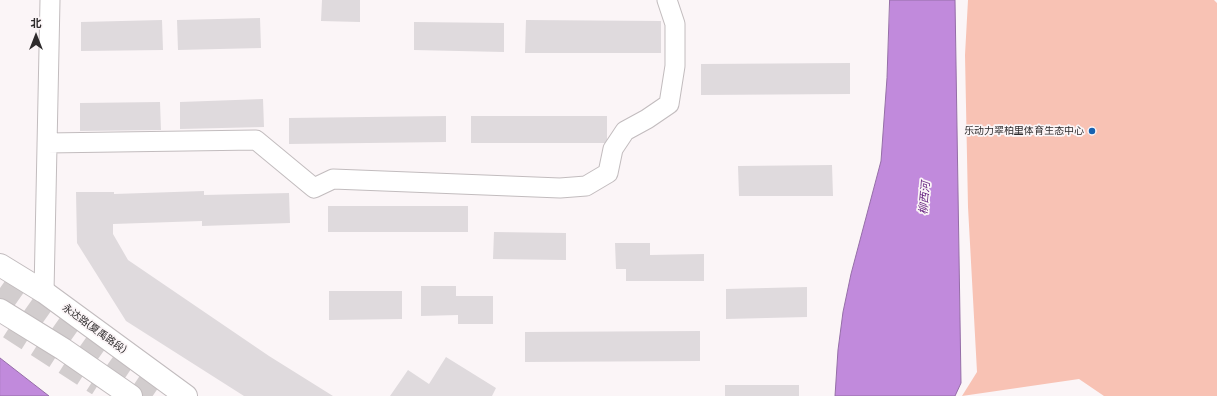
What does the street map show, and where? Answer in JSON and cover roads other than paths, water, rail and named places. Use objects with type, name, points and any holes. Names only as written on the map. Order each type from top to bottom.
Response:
[{"type":"main road","name":"永达路(夏禹路段)","points":[[0,265],[44,292],[186,396]]},
{"type":"main road","points":[[0,310],[63,349],[131,396]]},
{"type":"street","points":[[44,292],[50,0]]},
{"type":"street","points":[[47,143],[256,140],[314,188],[333,179],[560,188],[586,186],[608,173],[613,149],[625,131],[647,119],[669,104],[675,66],[675,24],[667,0]]},
{"type":"water","name":"柳西河","points":[[890,0],[955,0],[961,383],[955,396],[835,396],[838,350],[843,312],[851,274],[881,161],[887,78]]},
{"type":"water","points":[[0,358],[49,396],[0,396]]},
{"type":"tunnel","points":[[0,288],[154,396]]},
{"type":"tunnel","points":[[9,328],[98,385]]},
{"type":"place","name":"乐动力翠柏里体育生态中心","points":[[1092,131]]}]
